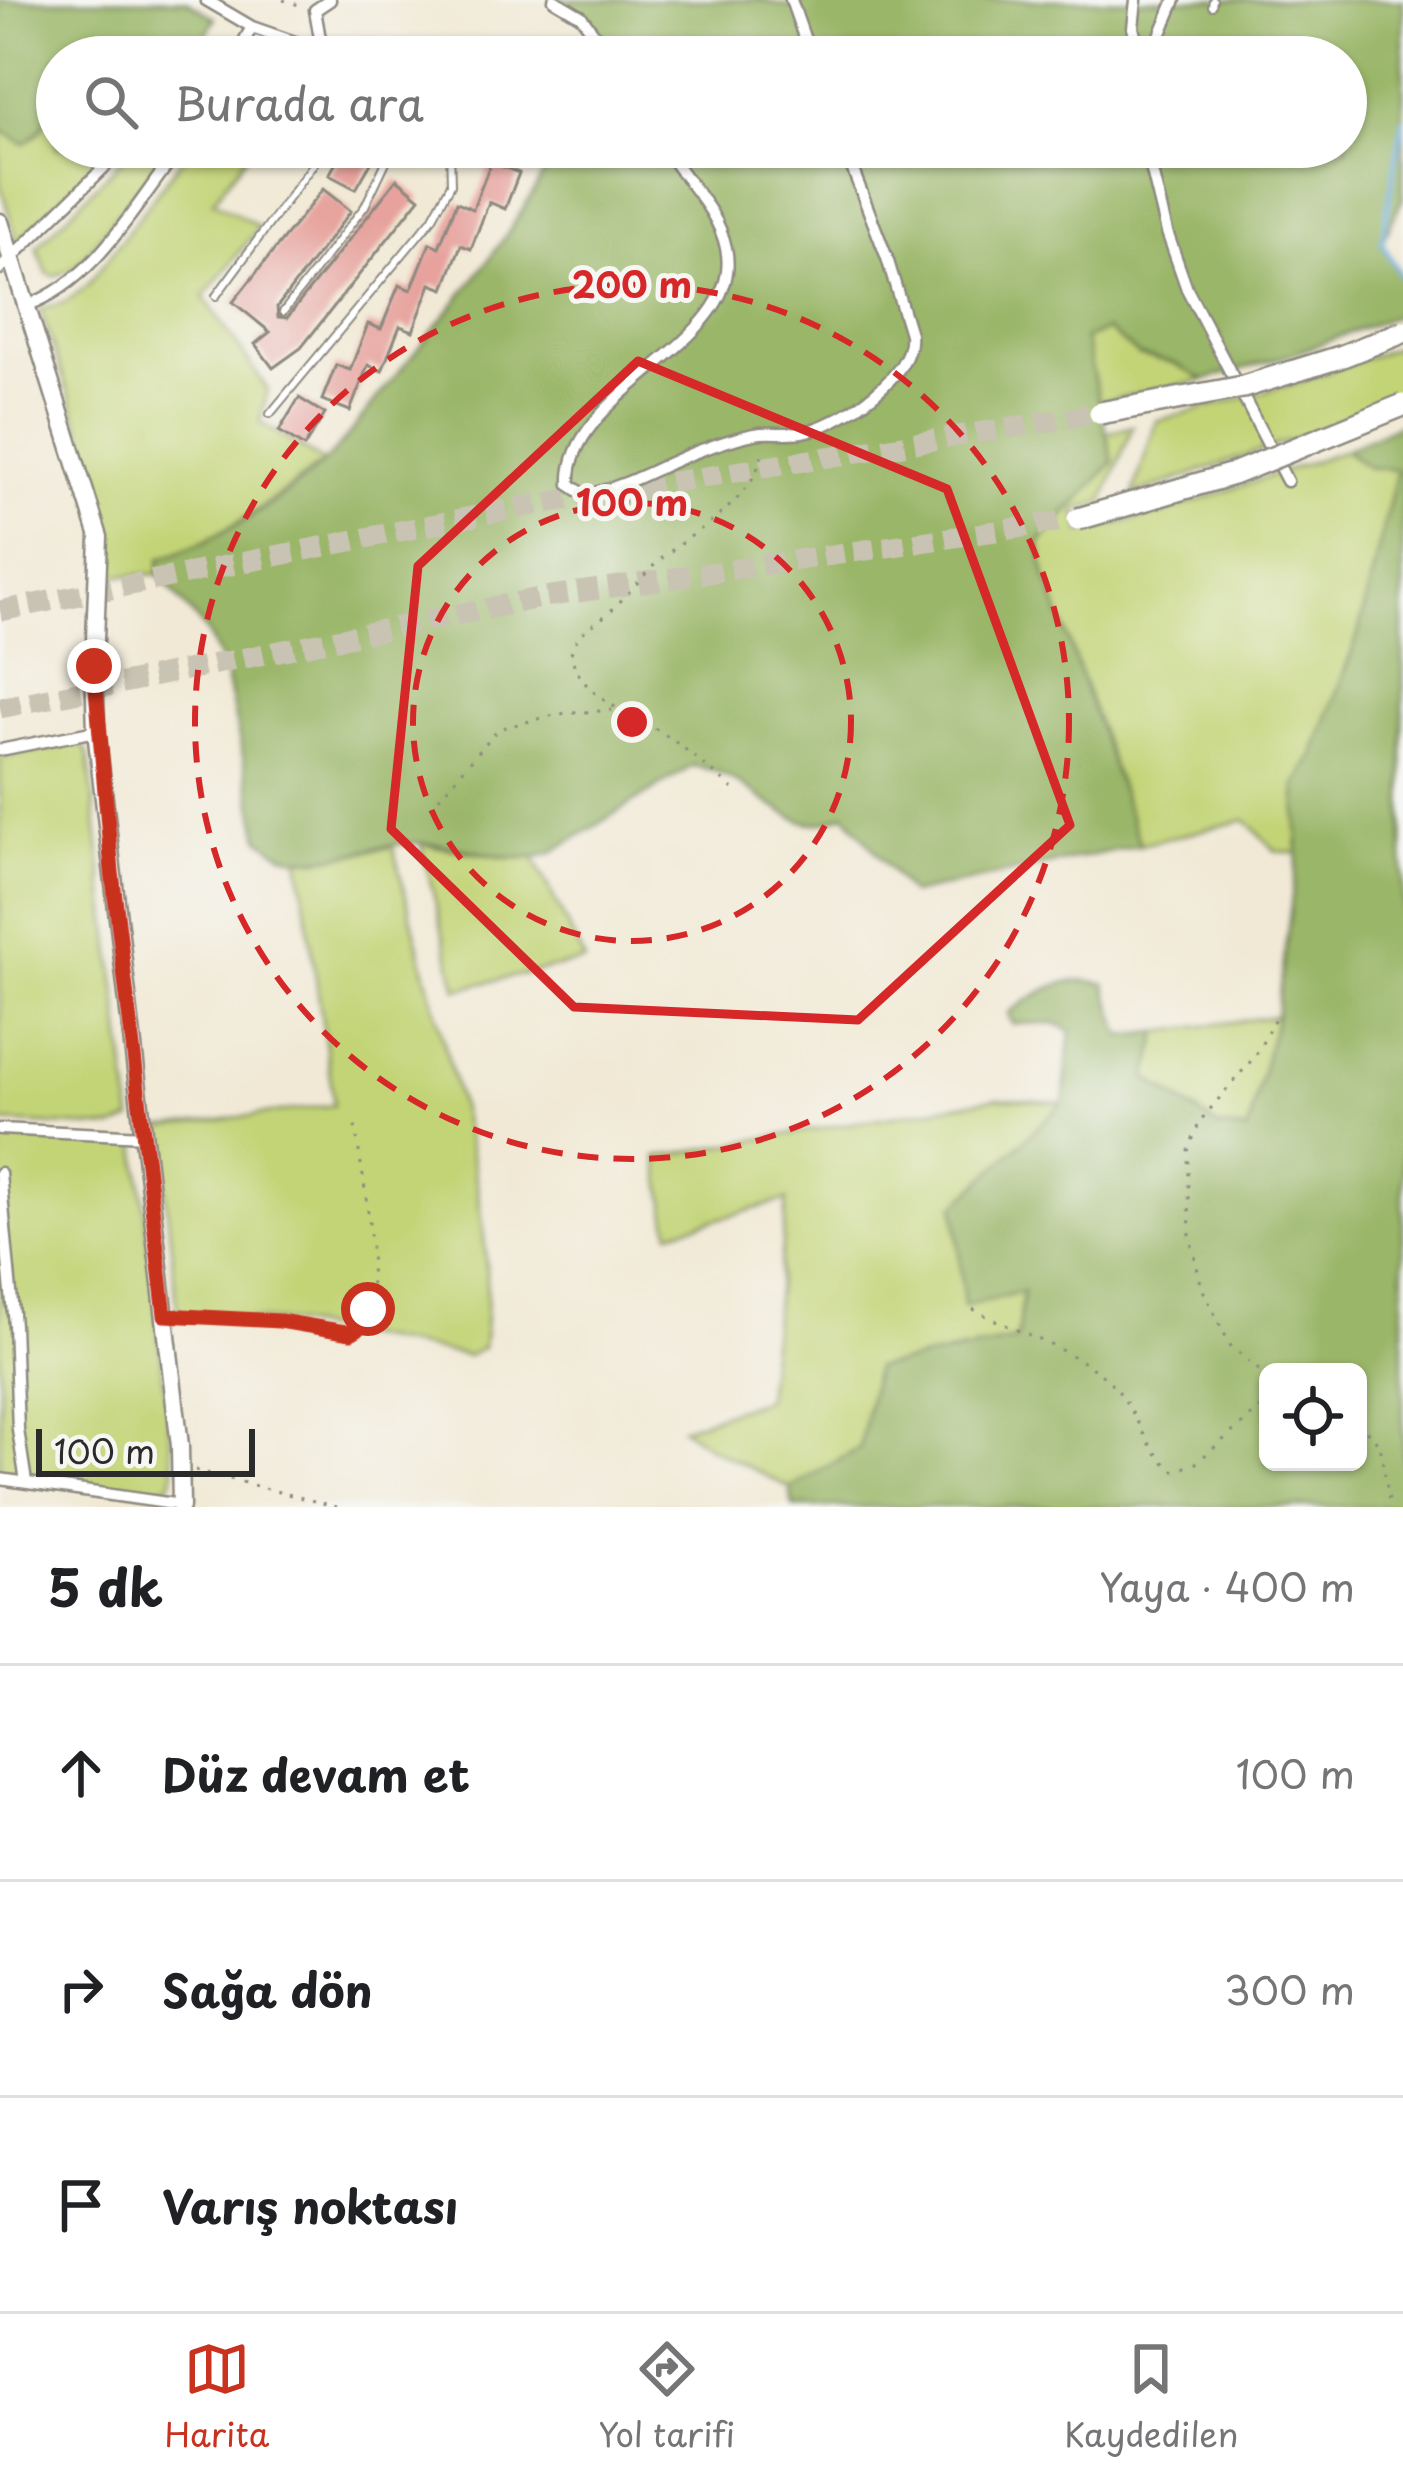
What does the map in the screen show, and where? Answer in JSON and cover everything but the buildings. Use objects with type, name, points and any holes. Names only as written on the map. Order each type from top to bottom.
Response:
[{"type":"highway","points":[[1100,413],[1243,387],[1403,332]]},
{"type":"highway","points":[[1078,519],[1233,474],[1403,405]]},
{"type":"street","points":[[206,0],[252,27],[279,36]]},
{"type":"street","points":[[320,36],[315,10],[330,0]]},
{"type":"street","points":[[554,0],[580,16],[595,36]]},
{"type":"street","points":[[791,0],[804,36]]},
{"type":"street","points":[[1134,36],[1136,0]]},
{"type":"street","points":[[1159,36],[1174,0]]},
{"type":"street","points":[[247,36],[252,27]]},
{"type":"street","points":[[7,265],[104,168]]},
{"type":"street","points":[[28,305],[80,276],[165,168]]},
{"type":"street","points":[[679,168],[719,225],[728,277],[694,328],[586,436],[572,463],[570,485],[585,495],[681,457],[767,433],[805,431],[843,416],[901,369],[911,346],[887,258],[852,168]]},
{"type":"street","points":[[1151,168],[1187,289],[1287,481]]},
{"type":"street","points":[[0,222],[7,265],[28,305],[99,537],[96,731],[182,1467],[181,1506],[0,1479]]},
{"type":"street","points":[[0,750],[96,731]]},
{"type":"street","points":[[0,1130],[144,1136]]},
{"type":"street","points":[[0,1173],[18,1430],[26,1482]]},
{"type":"lane","points":[[216,296],[310,168]]},
{"type":"lane","points":[[284,312],[365,206],[383,168]]},
{"type":"lane","points":[[270,414],[432,219],[451,184],[451,168]]},
{"type":"path","points":[[283,0],[315,10]]},
{"type":"path","points":[[734,789],[668,736],[614,710],[573,664],[573,645],[667,554],[731,508],[763,456],[767,433]]},
{"type":"path","points":[[431,807],[497,729],[557,715],[614,710]]},
{"type":"path","points":[[1259,1370],[1229,1345],[1202,1288],[1190,1237],[1188,1151],[1200,1121],[1256,1055],[1276,1016]]},
{"type":"path","points":[[165,1315],[280,1321],[351,1333],[358,1329],[368,1309],[371,1267],[355,1126]]},
{"type":"path","points":[[973,1309],[1075,1358],[1108,1381],[1129,1405],[1165,1465],[1175,1472],[1196,1463],[1259,1410]]},
{"type":"path","points":[[1367,1431],[1380,1445],[1390,1507]]},
{"type":"path","points":[[182,1467],[337,1507]]},
{"type":"highlighted area","points":[[638,361],[947,489],[1070,825],[858,1020],[574,1007],[391,829],[418,566]]},
{"type":"green space","points":[[0,0],[185,0],[215,18],[206,36],[36,36],[36,134],[24,144],[0,129]]},
{"type":"green space","points":[[554,0],[758,0],[793,7],[791,0],[1403,0],[1403,198],[1382,242],[1403,280],[1403,313],[1205,380],[1173,363],[1139,355],[1107,330],[1085,339],[1113,462],[1040,542],[1045,574],[1140,845],[910,894],[845,814],[820,823],[802,821],[727,776],[692,766],[551,853],[534,857],[412,843],[337,856],[292,857],[260,838],[225,671],[207,632],[158,574],[160,559],[247,520],[333,453],[480,271],[546,168],[1367,168],[1367,36],[590,36],[592,28]]},
{"type":"green space","points":[[0,129],[24,143],[36,135],[36,168],[93,168],[17,242],[0,184]]},
{"type":"green space","points":[[114,168],[154,168],[75,268],[54,276],[47,273],[37,247]]},
{"type":"green space","points":[[175,168],[237,168],[213,201],[259,227],[204,297],[268,390],[260,422],[324,462],[225,530],[160,559],[158,574],[110,576],[110,528],[98,481],[40,309],[66,302],[88,285]]},
{"type":"green space","points":[[1107,329],[1139,355],[1173,363],[1205,380],[1098,402],[1084,338]]},
{"type":"green space","points":[[1403,345],[1403,392],[1309,434],[1133,495],[1156,421],[1300,382]]},
{"type":"green space","points":[[1403,423],[1403,1507],[793,1507],[790,1488],[860,1448],[875,1368],[1017,1340],[1023,1292],[964,1306],[955,1206],[1063,1103],[1071,1031],[1055,1023],[1012,1024],[1008,1013],[1066,982],[1105,984],[1122,1036],[1159,1032],[1147,1078],[1218,1127],[1248,1131],[1276,1016],[1298,853],[1296,786],[1313,756],[1358,635],[1397,470],[1367,467],[1345,450]]},
{"type":"green space","points":[[1133,426],[1103,502],[1076,510],[1082,532],[1166,512],[1345,450],[1367,467],[1398,469],[1358,635],[1313,756],[1296,786],[1298,853],[1276,851],[1245,820],[1140,845],[1045,574],[1040,542],[1113,462],[1106,433]]},
{"type":"green space","points":[[81,742],[88,754],[132,1120],[114,1128],[0,1122],[0,758]]},
{"type":"green space","points":[[421,844],[534,858],[585,961],[457,989]]},
{"type":"green space","points":[[393,847],[473,1161],[486,1272],[483,1348],[468,1356],[280,1321],[178,1316],[159,1128],[334,1105],[299,858]]},
{"type":"green space","points":[[1276,1016],[1248,1131],[1218,1127],[1147,1077],[1159,1032]]},
{"type":"green space","points":[[996,1098],[1063,1103],[965,1306],[1023,1292],[1017,1340],[875,1368],[860,1448],[790,1488],[682,1428],[765,1399],[787,1200],[670,1232],[657,1157]]},
{"type":"green space","points":[[0,1138],[137,1144],[174,1470],[166,1487],[113,1488],[0,1471]]},
{"type":"waterway","points":[[1403,119],[1382,242],[1403,280]]},
{"type":"tunnel","points":[[0,611],[526,506],[1100,413]]},
{"type":"tunnel","points":[[0,708],[544,597],[1078,519]]},
{"type":"route","points":[[94,666],[96,731],[165,1315],[280,1321],[351,1333],[368,1309]]}]
